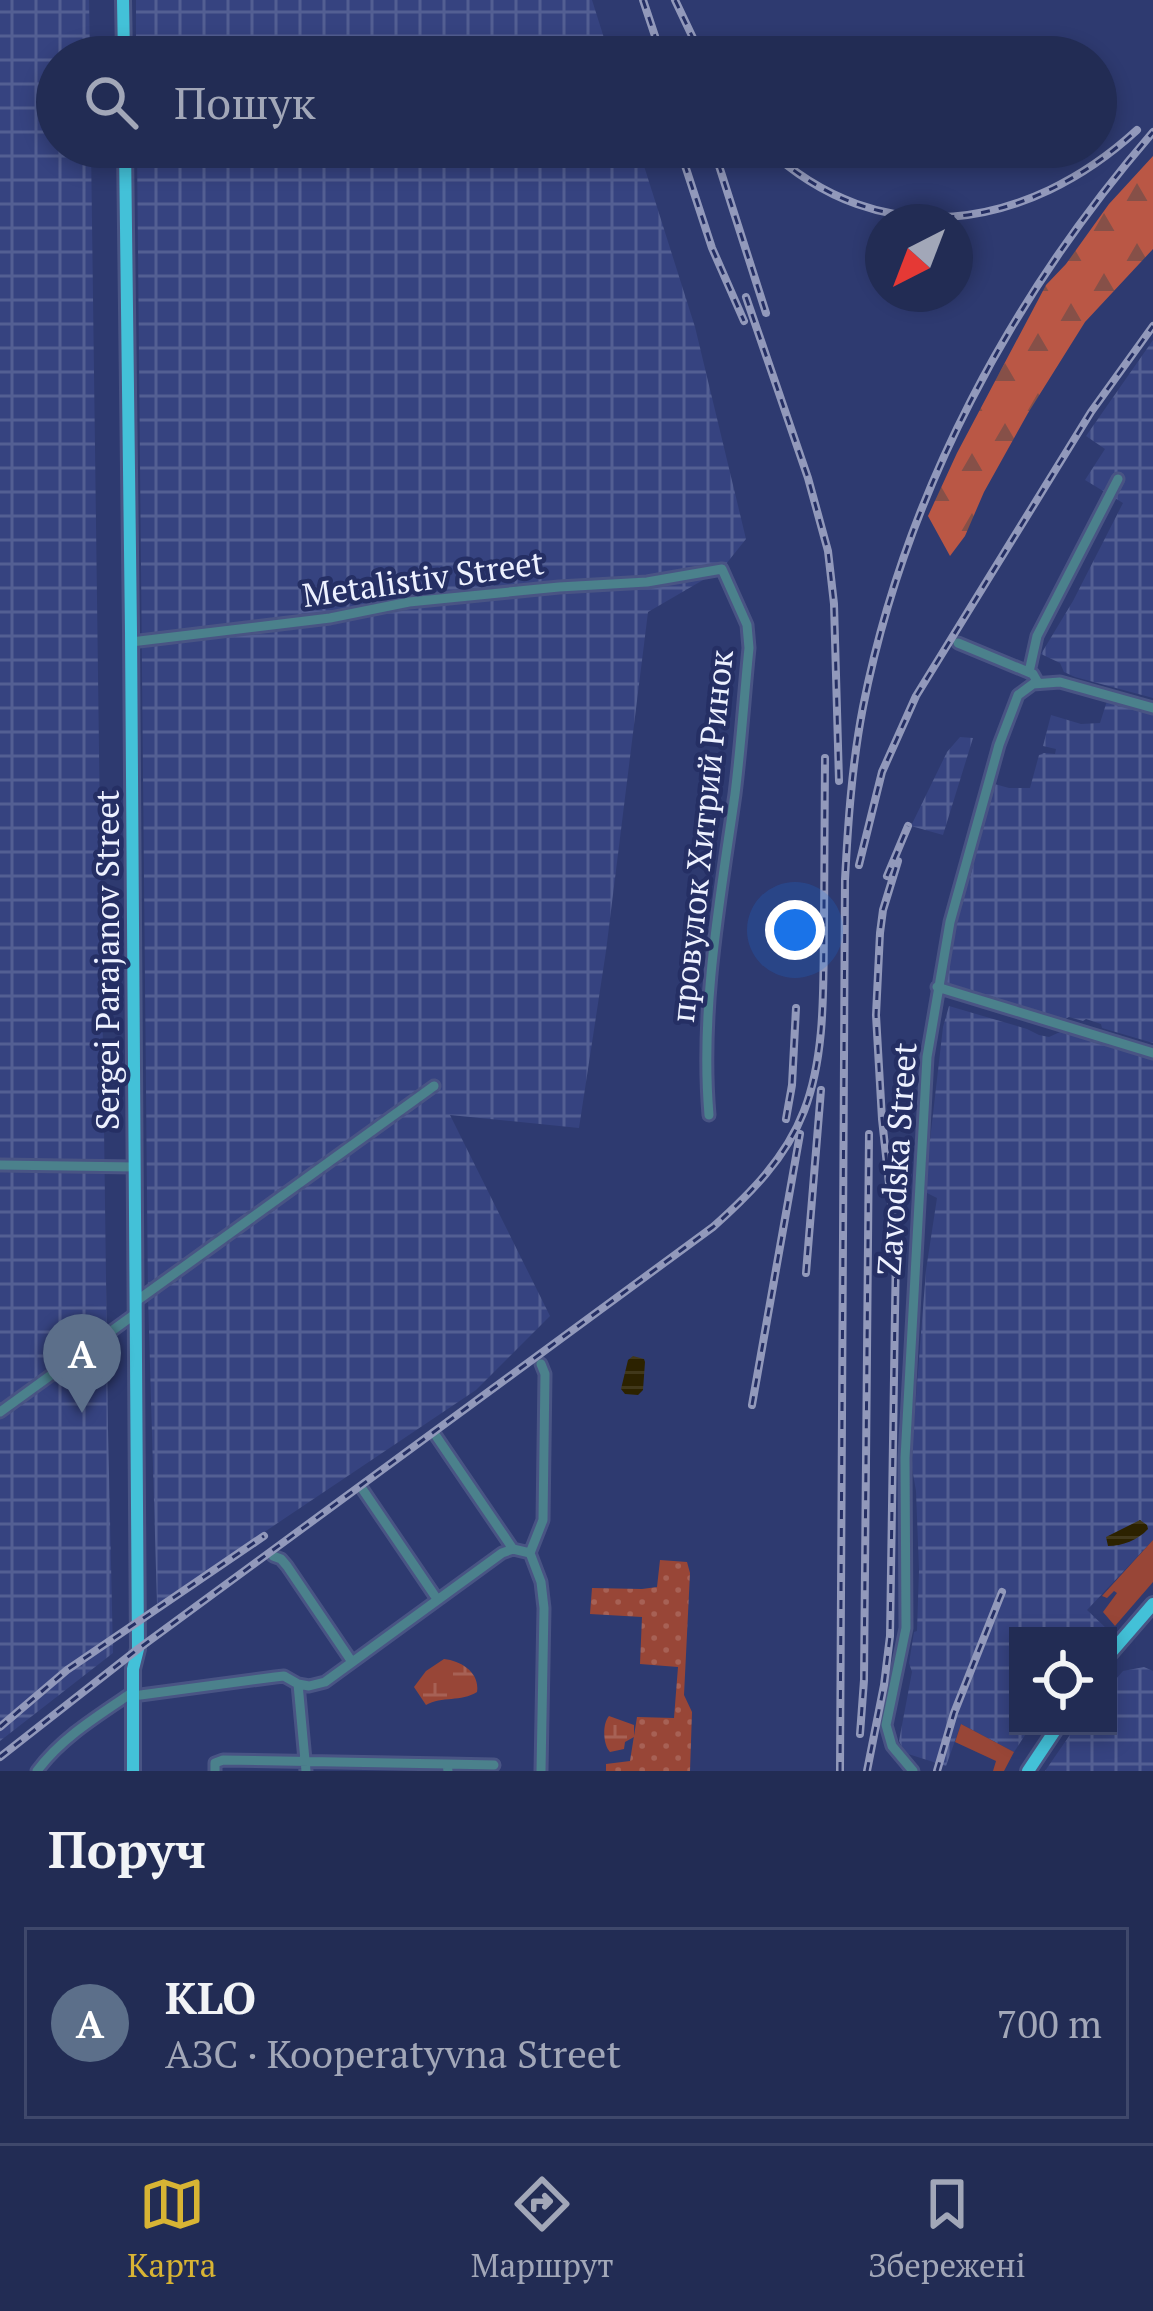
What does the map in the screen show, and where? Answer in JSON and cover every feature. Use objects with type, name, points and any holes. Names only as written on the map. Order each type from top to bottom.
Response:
[{"type":"main road","points":[[123,0],[124,36]]},
{"type":"main road","name":"Sergei Parajanov Street","points":[[125,168],[138,1649],[133,1669],[133,1771]]},
{"type":"main road","points":[[1117,1646],[1153,1604]]},
{"type":"main road","points":[[1117,1655],[1153,1613]]},
{"type":"main road","points":[[1024,1771],[1048,1735]]},
{"type":"street","points":[[1029,672],[1037,636],[1118,479]]},
{"type":"street","name":"Metalistiv Street","points":[[131,642],[330,618],[410,602],[647,582],[722,568]]},
{"type":"street","name":"провулок Хитрий Ринок","points":[[709,1115],[706,1071],[716,922],[736,789],[749,648],[747,626],[722,568]]},
{"type":"street","points":[[958,643],[1029,672],[1038,683],[1060,682],[1153,708]]},
{"type":"street","name":"Zavodska Street","points":[[913,1771],[892,1746],[886,1725],[906,1628],[905,1458],[927,1057],[950,922],[1013,702],[1023,689],[1038,683]]},
{"type":"street","points":[[937,987],[1153,1053]]},
{"type":"street","points":[[0,1412],[434,1086]]},
{"type":"street","points":[[0,1165],[135,1167]]},
{"type":"street","points":[[541,1364],[545,1374],[543,1520],[530,1553],[544,1608],[541,1771]]},
{"type":"street","points":[[436,1436],[513,1549]]},
{"type":"street","points":[[363,1490],[437,1599]]},
{"type":"street","points":[[39,1770],[47,1757],[82,1728],[133,1694],[284,1676],[298,1684],[318,1685],[489,1561],[513,1549],[530,1553]]},
{"type":"street","points":[[273,1556],[287,1567],[352,1662]]},
{"type":"street","points":[[298,1684],[305,1766]]},
{"type":"street","points":[[215,1771],[215,1763],[223,1760],[305,1766],[494,1765]]},
{"type":"shaded area","points":[[0,0],[89,0],[90,36],[36,36],[36,168],[91,168],[113,1653],[0,1741]]},
{"type":"shaded area","points":[[136,0],[592,0],[603,36],[136,36]]},
{"type":"shaded area","points":[[137,168],[645,168],[695,327],[746,539],[722,569],[648,612],[579,1128],[450,1115],[550,1316],[476,1390],[157,1604],[148,1297]]},
{"type":"shaded area","points":[[1153,340],[1153,698],[1075,677],[1041,654],[1123,503],[1085,480],[1105,449],[1086,436]]},
{"type":"shaded area","points":[[1107,701],[1153,714],[1153,1043],[1086,1019],[1033,1011],[948,984],[945,979],[991,783],[1030,788],[1039,755],[1055,754],[1056,749],[1043,746],[1051,715],[1081,724],[1100,723]]},
{"type":"shaded area","points":[[960,737],[973,738],[943,835],[911,826],[947,752]]},
{"type":"shaded area","points":[[949,1006],[1039,1035],[1067,1033],[1153,1060],[1153,1540],[1087,1610],[1105,1627],[1009,1627],[1009,1735],[1025,1735],[1014,1752],[961,1724],[946,1766],[905,1753],[899,1741],[917,1631],[913,1435],[926,1270],[937,1198],[923,1191],[925,1140],[930,1140]]},
{"type":"shaded area","points":[[633,1356],[645,1362],[643,1390],[638,1395],[621,1389]]},
{"type":"shaded area","points":[[1140,1520],[1147,1525],[1144,1533],[1130,1542],[1108,1546],[1106,1537]]},
{"type":"shaded area","points":[[1144,1667],[1153,1671],[1153,1771],[1045,1771],[1070,1735],[1117,1735],[1117,1678],[1123,1671]]},
{"type":"green space","points":[[1153,156],[1153,249],[1085,322],[1028,413],[950,556],[928,516],[957,453],[1046,285]]},
{"type":"green space","points":[[1153,1540],[1153,1582],[1115,1626],[1103,1612],[1117,1593],[1102,1596]]},
{"type":"green space","points":[[660,1560],[687,1562],[690,1573],[684,1695],[692,1712],[690,1771],[606,1771],[606,1764],[630,1761],[637,1717],[674,1718],[678,1667],[640,1664],[642,1617],[590,1614],[592,1588],[657,1587]]},
{"type":"green space","points":[[444,1659],[468,1669],[476,1679],[477,1692],[426,1705],[414,1687]]},
{"type":"green space","points":[[609,1716],[634,1725],[634,1737],[625,1742],[624,1749],[608,1749],[604,1729]]},
{"type":"green space","points":[[961,1724],[1014,1752],[1004,1771],[993,1771],[996,1761],[955,1742]]},
{"type":"railway","points":[[643,0],[655,36]]},
{"type":"railway","points":[[675,0],[692,36]]},
{"type":"railway","points":[[1117,146],[1137,130]]},
{"type":"railway","points":[[840,1771],[845,880],[863,707],[906,550],[971,401],[1054,261],[1153,132]]},
{"type":"railway","points":[[686,168],[712,248],[744,321]]},
{"type":"railway","points":[[720,168],[766,313]]},
{"type":"railway","points":[[793,168],[857,204],[905,215],[953,216],[1002,208],[1049,190],[1087,168]]},
{"type":"railway","points":[[746,297],[828,551],[839,781]]},
{"type":"railway","points":[[859,865],[882,772],[916,696],[1091,412],[1153,326]]},
{"type":"railway","points":[[0,1757],[138,1649],[713,1227],[766,1174],[804,1111],[820,1043],[825,758]]},
{"type":"railway","points":[[887,876],[908,826]]},
{"type":"railway","points":[[867,1771],[890,1636],[896,1248],[876,1015],[883,910],[898,861]]},
{"type":"railway","points":[[786,1119],[796,1008]]},
{"type":"railway","points":[[806,1273],[821,1090]]},
{"type":"railway","points":[[752,1405],[800,1134]]},
{"type":"railway","points":[[860,1734],[869,1134]]},
{"type":"railway","points":[[0,1727],[67,1670],[264,1536]]},
{"type":"railway","points":[[937,1771],[954,1713],[1002,1592]]},
{"type":"place","name":"KLO","points":[[82,1413]]}]
